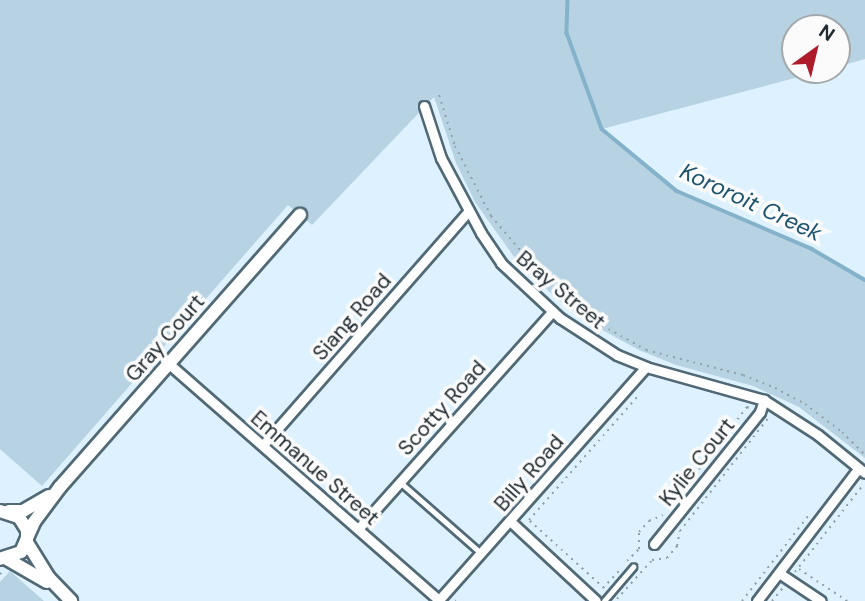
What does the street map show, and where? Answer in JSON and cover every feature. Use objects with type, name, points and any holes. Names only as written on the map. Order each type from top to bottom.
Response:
[{"type":"street","name":"Bray Street","points":[[424,106],[441,158],[468,212],[501,263],[553,311],[589,339],[646,367],[764,400],[818,435],[859,473]]},
{"type":"street","name":"Siang Road","points":[[263,445],[468,212]]},
{"type":"street","name":"Gray Court","points":[[60,487],[300,215]]},
{"type":"street","name":"Scotty Road","points":[[358,529],[553,311]]},
{"type":"street","name":"Emmanue Street","points":[[168,363],[438,600]]},
{"type":"street","name":"Billy Road","points":[[438,600],[646,367]]},
{"type":"street","name":"Kylie Court","points":[[654,544],[760,412],[764,400]]},
{"type":"street","points":[[757,601],[859,473]]},
{"type":"street","points":[[2,511],[23,511],[60,487]]},
{"type":"street","points":[[4,559],[21,552],[34,522],[60,487]]},
{"type":"street","points":[[2,511],[19,517],[27,530],[27,540],[34,558],[69,599]]},
{"type":"street","points":[[510,521],[596,601]]},
{"type":"street","points":[[4,559],[35,573],[69,599]]},
{"type":"street","points":[[779,573],[821,601]]},
{"type":"lane","points":[[400,482],[481,553]]},
{"type":"lane","points":[[604,601],[633,567]]},
{"type":"path","points":[[439,95],[455,146],[491,216],[548,283],[584,315],[646,350],[743,374],[775,388],[805,404],[842,432],[865,455]]},
{"type":"path","points":[[639,395],[529,520],[617,600],[652,560],[667,558],[677,546],[680,531],[770,417]]},
{"type":"path","points":[[603,588],[639,549],[639,533],[649,521],[662,517],[747,407],[776,420]]},
{"type":"path","points":[[772,601],[864,486],[859,473]]},
{"type":"path","points":[[742,601],[810,514]]},
{"type":"path","points":[[798,568],[847,601]]},
{"type":"shaded area","points":[[0,0],[865,0],[865,59],[851,63],[851,14],[781,14],[781,82],[602,129],[677,191],[812,249],[865,280],[865,458],[799,407],[753,386],[676,365],[639,350],[584,320],[555,297],[517,261],[475,202],[456,163],[434,97],[312,225],[288,205],[42,486],[0,449]]},
{"type":"shaded area","points":[[10,571],[44,601],[0,601],[0,582]]},
{"type":"waterway","name":"Kororoit Creek","points":[[568,0],[567,33],[602,129],[677,191],[812,249],[865,280]]}]
